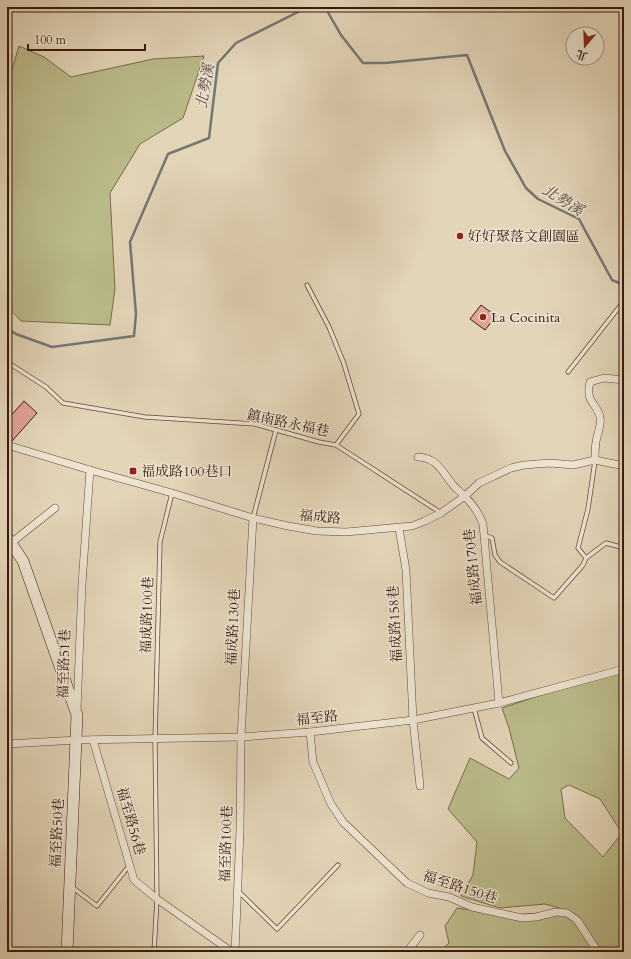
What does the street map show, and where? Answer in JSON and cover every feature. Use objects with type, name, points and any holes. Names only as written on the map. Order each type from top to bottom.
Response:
[{"type":"street","points":[[595,460],[600,417],[590,400],[588,389],[590,382],[604,378],[624,380]]},
{"type":"street","name":"福成路","points":[[8,448],[172,493],[253,518],[317,531],[346,532],[399,528],[412,526],[425,521],[441,513],[465,496],[479,483],[511,468],[524,465],[550,463],[573,465],[595,460],[624,466]]},
{"type":"street","name":"福成路170巷","points":[[418,458],[425,458],[434,463],[443,471],[453,486],[465,496],[479,514],[483,524],[500,703]]},
{"type":"street","name":"福至路51巷","points":[[77,715],[82,584],[90,470]]},
{"type":"street","points":[[9,540],[55,508]]},
{"type":"street","name":"福成路130巷","points":[[241,737],[253,518]]},
{"type":"street","name":"福成路158巷","points":[[399,528],[406,570],[413,720],[420,786]]},
{"type":"street","name":"福至路51巷","points":[[9,540],[23,561],[77,715]]},
{"type":"street","name":"福至路","points":[[7,744],[77,740],[155,740],[241,737],[310,732],[413,720],[500,703],[624,669]]},
{"type":"street","name":"福至路50巷","points":[[67,952],[77,715]]},
{"type":"street","name":"福至路150巷","points":[[310,732],[313,762],[331,804],[343,822],[407,884],[428,893],[449,897],[472,907],[522,918],[536,918],[556,912],[567,913],[577,920],[598,952]]},
{"type":"street","name":"福至路100巷","points":[[234,952],[240,831],[241,737]]},
{"type":"street","name":"福至路56巷","points":[[93,740],[134,880],[157,899],[234,952]]},
{"type":"street","points":[[407,952],[420,935]]},
{"type":"street","points":[[314,952],[352,952]]},
{"type":"lane","points":[[307,285],[329,327],[338,349],[359,414],[336,445]]},
{"type":"lane","points":[[568,372],[624,301]]},
{"type":"lane","name":"鎮南路永福巷","points":[[7,362],[46,387],[63,404],[145,417],[254,424],[319,442],[336,445],[441,513]]},
{"type":"lane","points":[[253,518],[276,430]]},
{"type":"lane","points":[[586,558],[578,548],[588,509],[595,460]]},
{"type":"lane","name":"福成路100巷","points":[[154,952],[157,899],[155,740],[160,542],[172,493]]},
{"type":"lane","points":[[484,535],[492,538],[496,555],[500,562],[554,598],[583,565],[586,558],[606,543],[624,548]]},
{"type":"lane","points":[[474,708],[482,738],[511,763]]},
{"type":"lane","points":[[70,885],[97,906],[130,865]]},
{"type":"lane","points":[[237,890],[277,929],[338,865]]},
{"type":"green space","points":[[19,46],[44,57],[71,77],[153,59],[204,56],[183,118],[140,144],[110,193],[115,289],[110,325],[21,321],[7,306],[7,86]]},
{"type":"green space","points":[[613,671],[624,680],[624,952],[439,952],[449,943],[445,926],[457,908],[512,915],[556,912],[569,917],[559,908],[545,904],[500,908],[461,896],[473,875],[477,842],[448,809],[470,758],[509,779],[519,768],[509,728],[502,708]],"holes":[[[569,785],[600,799],[622,833],[603,857],[565,818],[561,789]]]},
{"type":"building","points":[[481,305],[496,316],[485,330],[470,319]]},
{"type":"building","points":[[24,401],[37,413],[12,441],[8,440],[7,420]]},
{"type":"waterway","name":"北勢溪","points":[[7,328],[16,334],[52,347],[134,336],[136,314],[130,242],[168,154],[209,138],[218,63],[236,43],[306,8],[326,9],[341,35],[363,63],[385,63],[467,55],[505,151],[526,188],[538,199],[579,219],[612,280],[624,285]]},
{"type":"place","name":"好好聚落文創園區","points":[[460,236]]},
{"type":"place","name":"La Cocinita","points":[[483,317]]},
{"type":"place","name":"福成路100巷口","points":[[133,471]]}]
